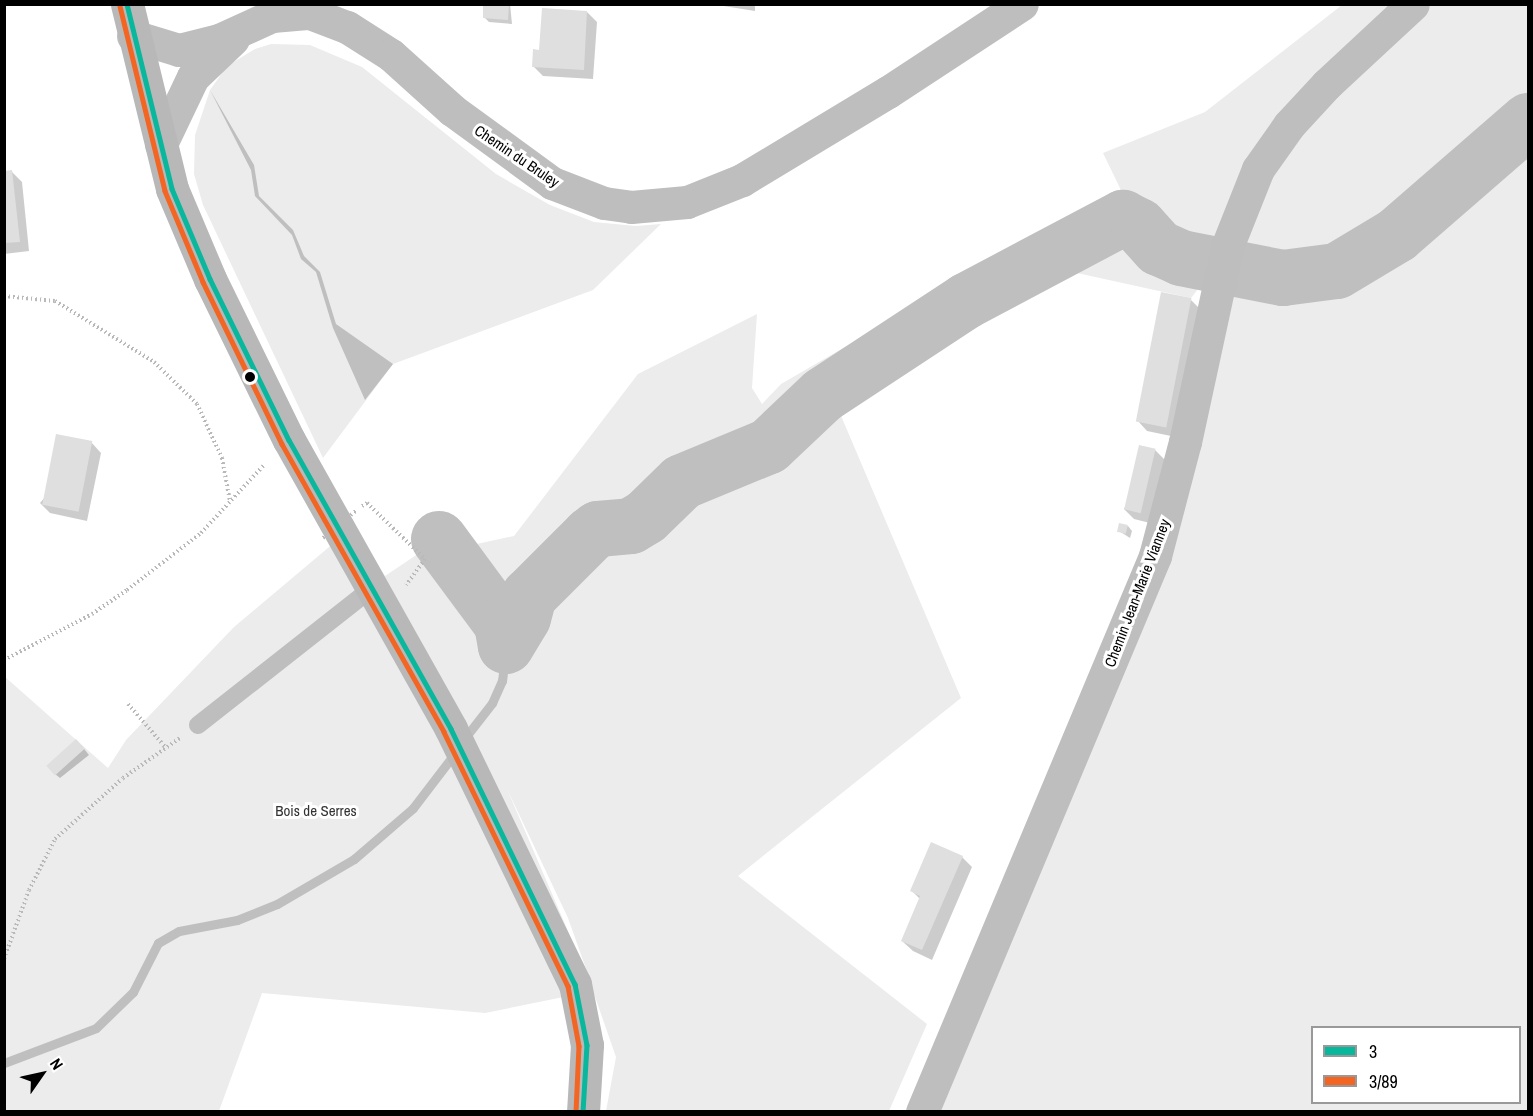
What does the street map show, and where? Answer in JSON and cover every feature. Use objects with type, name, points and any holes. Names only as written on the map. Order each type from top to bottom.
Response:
[{"type":"main road","points":[[127,4],[172,189],[197,249],[289,440],[387,589],[451,729],[575,984],[587,1045],[583,1112]]},
{"type":"street","name":"Chemin du Bruley","points":[[133,36],[179,50],[245,28],[272,16],[310,13],[347,27],[392,55],[452,110],[537,173],[576,194],[631,207],[687,202],[742,180],[868,104],[1022,4]]},
{"type":"street","name":"Chemin Jean-Marie Vianney","points":[[922,1112],[1155,556],[1170,506],[1227,247],[1258,169],[1289,124],[1413,4]]},
{"type":"street","name":"Chemin du Bruley","points":[[161,144],[193,77],[245,28]]},
{"type":"lane","points":[[198,725],[387,589]]},
{"type":"path","points":[[4,296],[56,301],[154,362],[197,404],[222,458],[230,501]]},
{"type":"path","points":[[4,660],[92,614],[201,533],[289,440]]},
{"type":"path","points":[[367,502],[425,559],[387,589]]},
{"type":"path","points":[[323,538],[357,510]]},
{"type":"path","points":[[4,959],[29,890],[55,839],[123,778],[166,748],[128,704]]},
{"type":"green space","name":"Bois de Serres","points":[[1342,5],[1528,5],[1528,1111],[923,1111],[1185,442],[1240,276],[1216,266],[1191,298],[1077,273],[836,404],[961,698],[738,876],[927,1024],[889,1111],[606,1111],[616,1057],[593,991],[485,1013],[262,993],[219,1111],[5,1111],[4,676],[108,768],[126,740],[234,627],[354,526],[385,576],[452,531],[463,547],[514,536],[638,374],[757,314],[752,388],[762,404],[781,384],[857,340],[1084,222],[1110,221],[1122,213],[1134,217],[1103,153],[1205,112]],"holes":[[[507,789],[568,918],[590,980]]]},
{"type":"green space","points":[[271,44],[310,45],[362,67],[496,174],[550,205],[594,222],[636,226],[661,224],[593,290],[393,364],[323,458],[203,205],[194,174],[195,135],[210,90],[227,66],[255,49]]},
{"type":"shaded area","points":[[210,90],[254,165],[259,196],[293,230],[304,256],[320,272],[336,324],[393,364],[365,400],[333,328],[316,272],[301,259],[292,235],[255,196],[251,170]]},
{"type":"shaded area","points":[[1343,254],[1366,270],[1360,280],[1336,291],[1316,291],[1318,258]]},
{"type":"building","points":[[483,4],[509,4],[508,20],[483,18]]},
{"type":"building","points":[[542,8],[587,11],[584,70],[532,67],[533,49],[539,50]]},
{"type":"building","points":[[12,170],[20,242],[4,243],[4,171]]},
{"type":"building","points":[[1161,292],[1191,298],[1166,427],[1136,422]]},
{"type":"building","points":[[56,434],[92,441],[79,512],[42,505]]},
{"type":"building","points":[[1139,445],[1156,449],[1141,513],[1124,509]]},
{"type":"building","points":[[1119,523],[1128,525],[1126,534],[1117,532]]},
{"type":"building","points":[[76,739],[85,749],[55,775],[46,766]]},
{"type":"building","points":[[931,842],[963,856],[922,950],[901,941],[920,896],[910,891]]},
{"type":"waterway","points":[[506,646],[523,618],[529,596],[598,529],[631,526],[646,517],[682,482],[769,446],[823,395],[966,301],[1123,218],[1139,226],[1159,248],[1181,258],[1283,278],[1337,271],[1397,235],[1528,121]]},
{"type":"waterway","points":[[439,539],[502,624],[506,646]]},
{"type":"waterway","points":[[464,739],[492,703],[502,681],[506,646]]},
{"type":"waterway","points":[[4,1063],[96,1028],[133,992],[158,943],[179,931],[237,920],[277,904],[354,859],[413,808],[455,753]]},
{"type":"transit line","name":"3","points":[[127,4],[172,189],[210,279],[289,440],[451,729],[575,984],[587,1045],[583,1112]]},
{"type":"transit line","name":"3/89","points":[[120,6],[165,191],[203,282],[282,444],[444,732],[568,986],[579,1046],[576,1112]]}]
